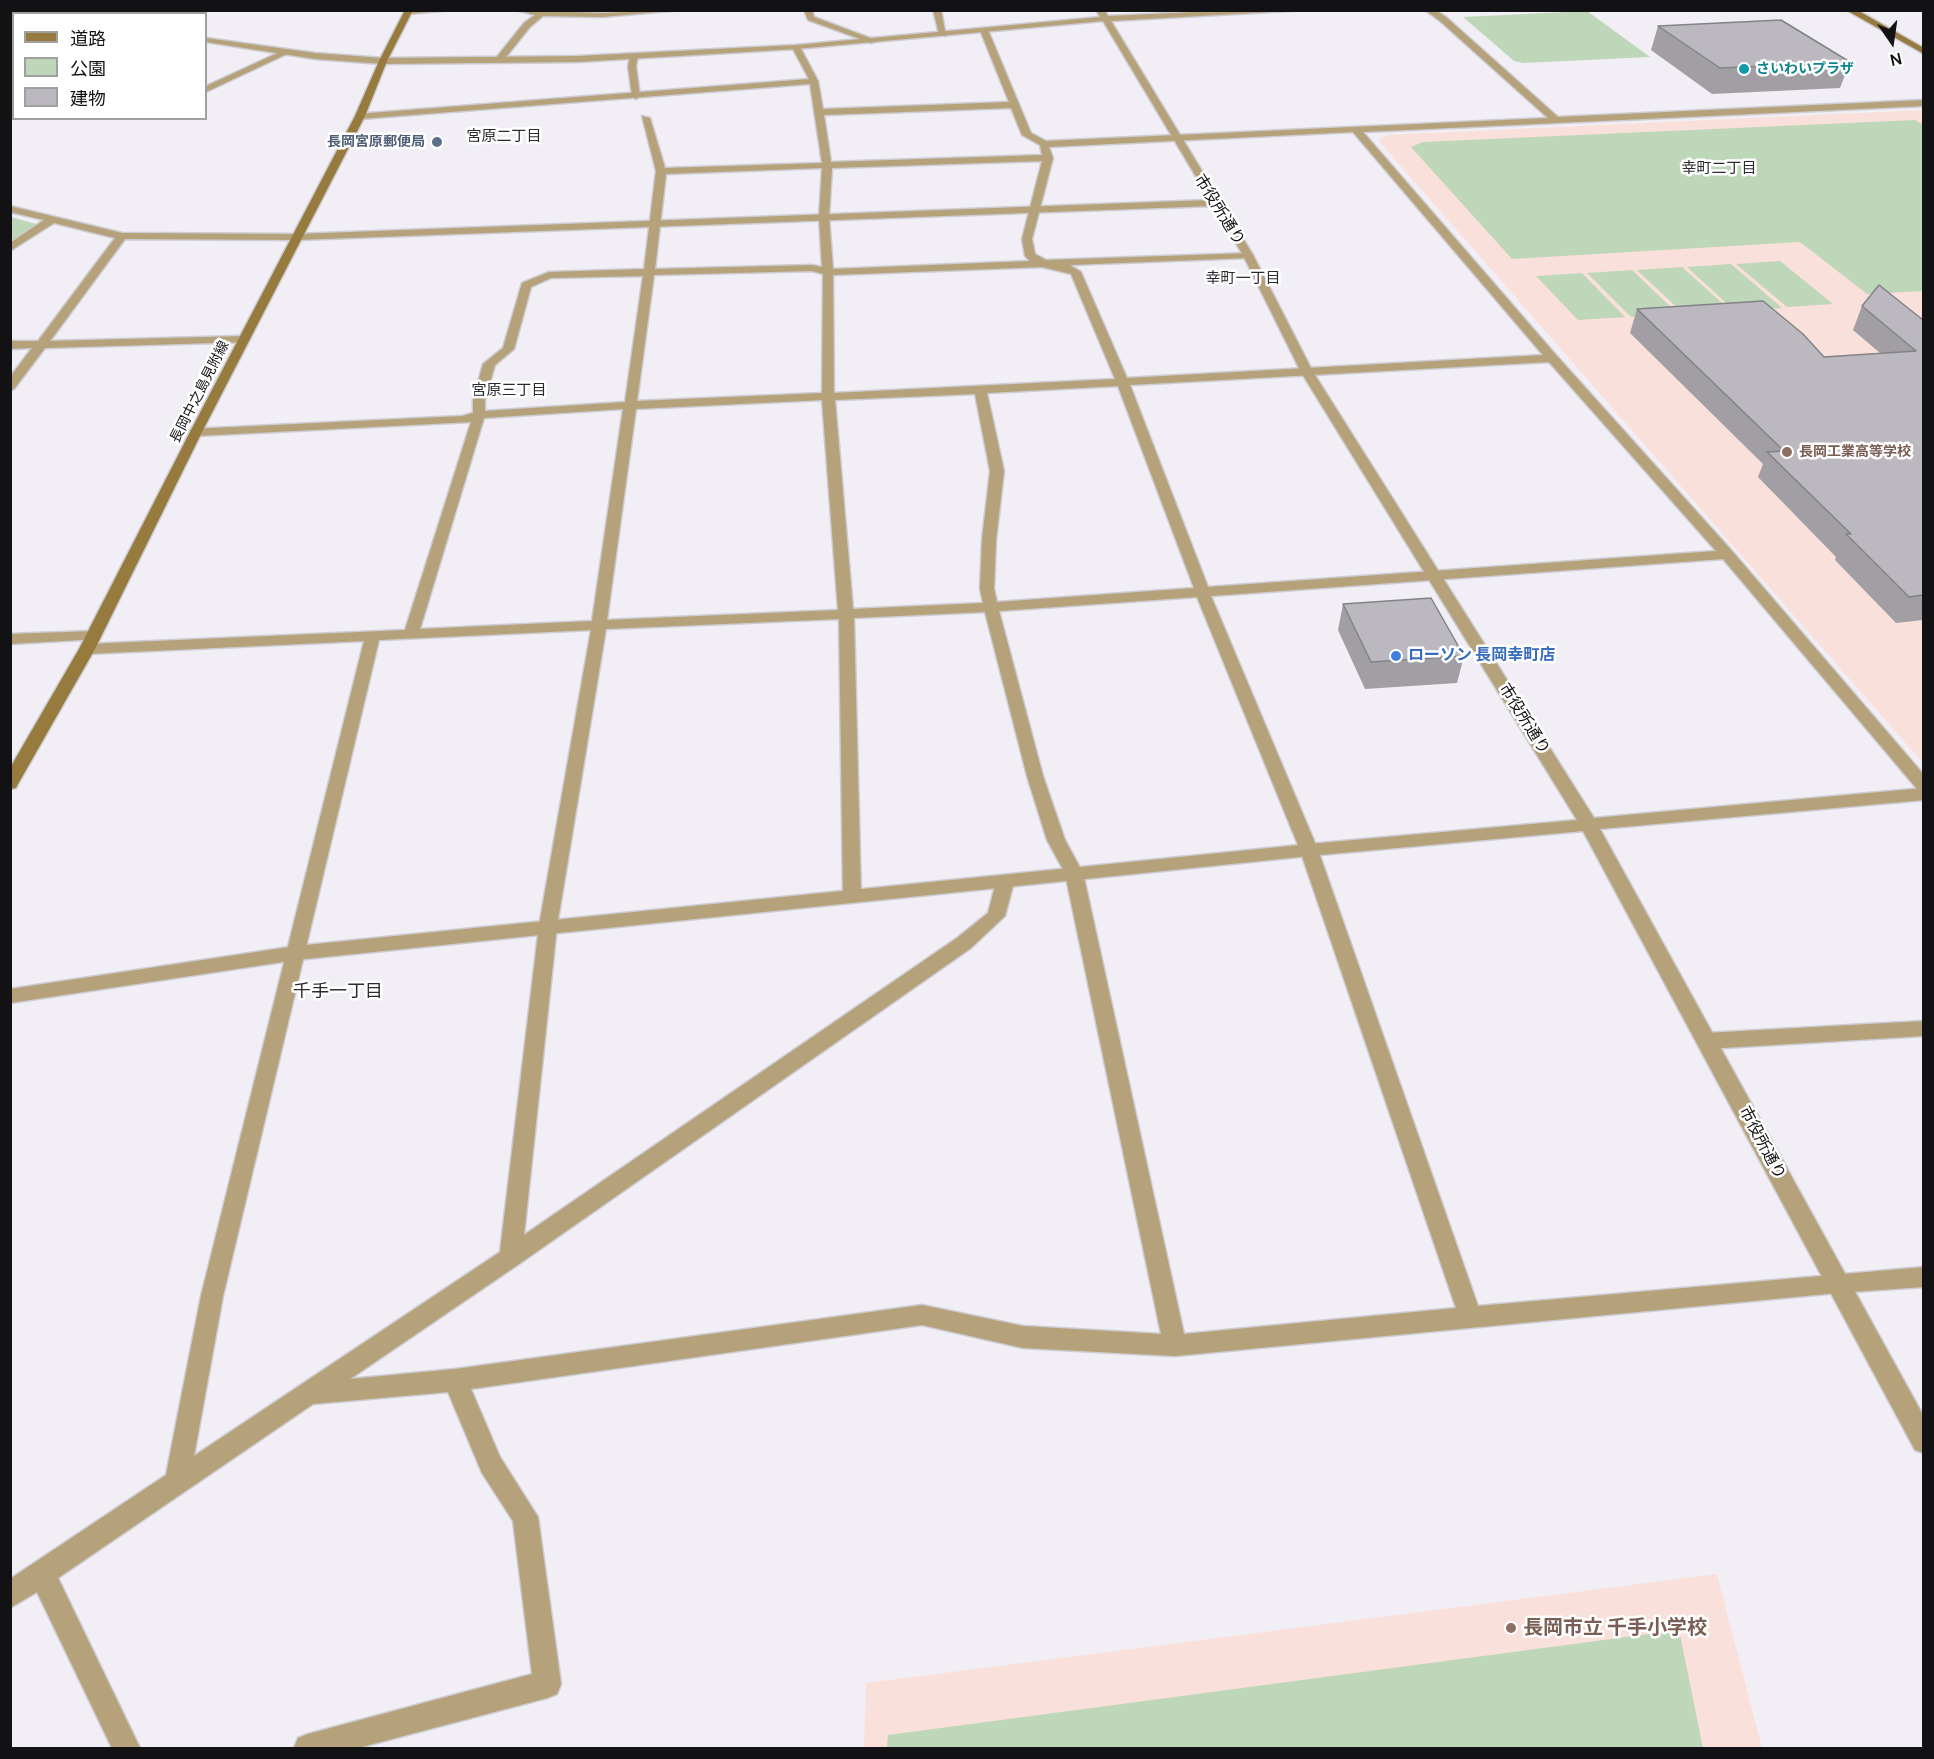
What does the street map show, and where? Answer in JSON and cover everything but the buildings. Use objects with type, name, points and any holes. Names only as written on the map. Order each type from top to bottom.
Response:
[{"type":"main road","points":[[1850,10],[1923,52]]},
{"type":"main road","name":"長岡中之島見附線","points":[[10,784],[90,643],[243,340],[360,116],[383,61],[409,11]]},
{"type":"street","points":[[409,11],[446,10]]},
{"type":"street","points":[[520,10],[602,15],[678,10]]},
{"type":"street","points":[[808,10],[811,18],[874,40]]},
{"type":"street","points":[[937,10],[943,34]]},
{"type":"street","points":[[207,40],[287,52],[383,61],[634,57],[943,34],[1129,10]]},
{"type":"street","points":[[1102,15],[1302,10]]},
{"type":"street","points":[[1429,10],[1443,19],[1557,121]]},
{"type":"street","points":[[500,60],[527,25],[545,12]]},
{"type":"street","name":"市役所通り","points":[[1102,15],[1214,203],[1248,255],[1307,372],[1436,575],[1589,825],[1923,1442]]},
{"type":"street","points":[[984,30],[1012,105],[1027,135],[1044,144],[1923,103]]},
{"type":"street","points":[[796,46],[814,81],[827,165],[824,217],[828,272],[828,396],[846,614],[852,895]]},
{"type":"street","points":[[207,89],[287,52]]},
{"type":"street","points":[[634,57],[632,66],[636,96]]},
{"type":"street","points":[[360,116],[814,81]]},
{"type":"street","points":[[819,112],[1012,105]]},
{"type":"street","points":[[511,1257],[548,926],[599,627],[656,223],[661,171],[645,118]]},
{"type":"street","points":[[1356,130],[1552,358],[1727,554],[1923,786]]},
{"type":"street","points":[[1044,144],[1048,158],[1027,239],[1030,256],[1045,264],[1064,267],[1076,272],[1140,424],[1203,593],[1309,850],[1471,1318]]},
{"type":"street","points":[[661,171],[1048,158]]},
{"type":"street","points":[[10,209],[122,236],[297,237],[1214,203]]},
{"type":"street","points":[[10,248],[51,220]]},
{"type":"street","points":[[10,386],[122,236]]},
{"type":"street","points":[[411,635],[479,415],[479,400],[489,364],[508,349],[526,285],[549,274],[812,268],[828,272],[1248,255]]},
{"type":"street","points":[[10,345],[243,340]]},
{"type":"street","points":[[196,432],[463,420],[479,415],[631,405],[980,390],[1552,358]]},
{"type":"street","points":[[980,390],[997,471],[989,540],[987,589],[1035,776],[1056,840],[1074,873],[1175,1345]]},
{"type":"street","points":[[10,639],[90,643],[373,634],[411,635],[599,627],[991,607],[1727,554]]},
{"type":"street","points":[[177,1483],[212,1296],[373,634]]},
{"type":"street","points":[[10,996],[296,953],[548,926],[1309,850],[1923,794]]},
{"type":"street","points":[[10,1595],[511,1257],[964,943],[996,916],[1005,882]]},
{"type":"street","points":[[1706,1041],[1923,1028]]},
{"type":"street","points":[[305,1394],[455,1380],[922,1316],[1023,1337],[1175,1345],[1837,1283],[1923,1277]]},
{"type":"street","points":[[308,1749],[547,1684],[525,1517],[492,1465],[455,1380]]},
{"type":"street","points":[[42,1574],[126,1749]]},
{"type":"shaded area","name":"長岡工業高等学校","points":[[1923,110],[1923,763],[1378,140],[1388,135]]},
{"type":"shaded area","name":"長岡市立 千手小学校","points":[[1717,1574],[1762,1748],[864,1748],[866,1683]]},
{"type":"green space","points":[[1587,11],[1650,57],[1523,63],[1514,61],[1463,17]]},
{"type":"green space","points":[[1915,120],[1924,125],[1923,291],[1867,294],[1800,242],[1512,259],[1411,147],[1423,142]]},
{"type":"green space","points":[[11,217],[36,224],[11,242]]},
{"type":"green space","points":[[1780,261],[1833,304],[1787,307],[1736,264]]},
{"type":"green space","points":[[1731,264],[1782,308],[1735,311],[1687,267]]},
{"type":"green space","points":[[1682,267],[1731,311],[1684,314],[1637,270]]},
{"type":"green space","points":[[1632,270],[1678,314],[1631,317],[1587,273]]},
{"type":"green space","points":[[1582,273],[1625,317],[1578,320],[1536,276]]},
{"type":"green space","points":[[1679,1630],[1703,1748],[887,1748],[888,1735]]},
{"type":"place","name":"さいわいプラザ","points":[[1744,69]]},
{"type":"place","name":"長岡宮原郵便局","points":[[437,142]]},
{"type":"place","name":"長岡工業高等学校","points":[[1787,452]]},
{"type":"place","name":"ローソン 長岡幸町店","points":[[1396,656]]},
{"type":"place","name":"長岡市立 千手小学校","points":[[1511,1628]]},
{"type":"district","name":"宮原二丁目","points":[[504,137]]},
{"type":"district","name":"幸町二丁目","points":[[1719,169]]},
{"type":"district","name":"幸町一丁目","points":[[1243,279]]},
{"type":"district","name":"宮原三丁目","points":[[509,391]]},
{"type":"district","name":"千手一丁目","points":[[338,992]]}]
